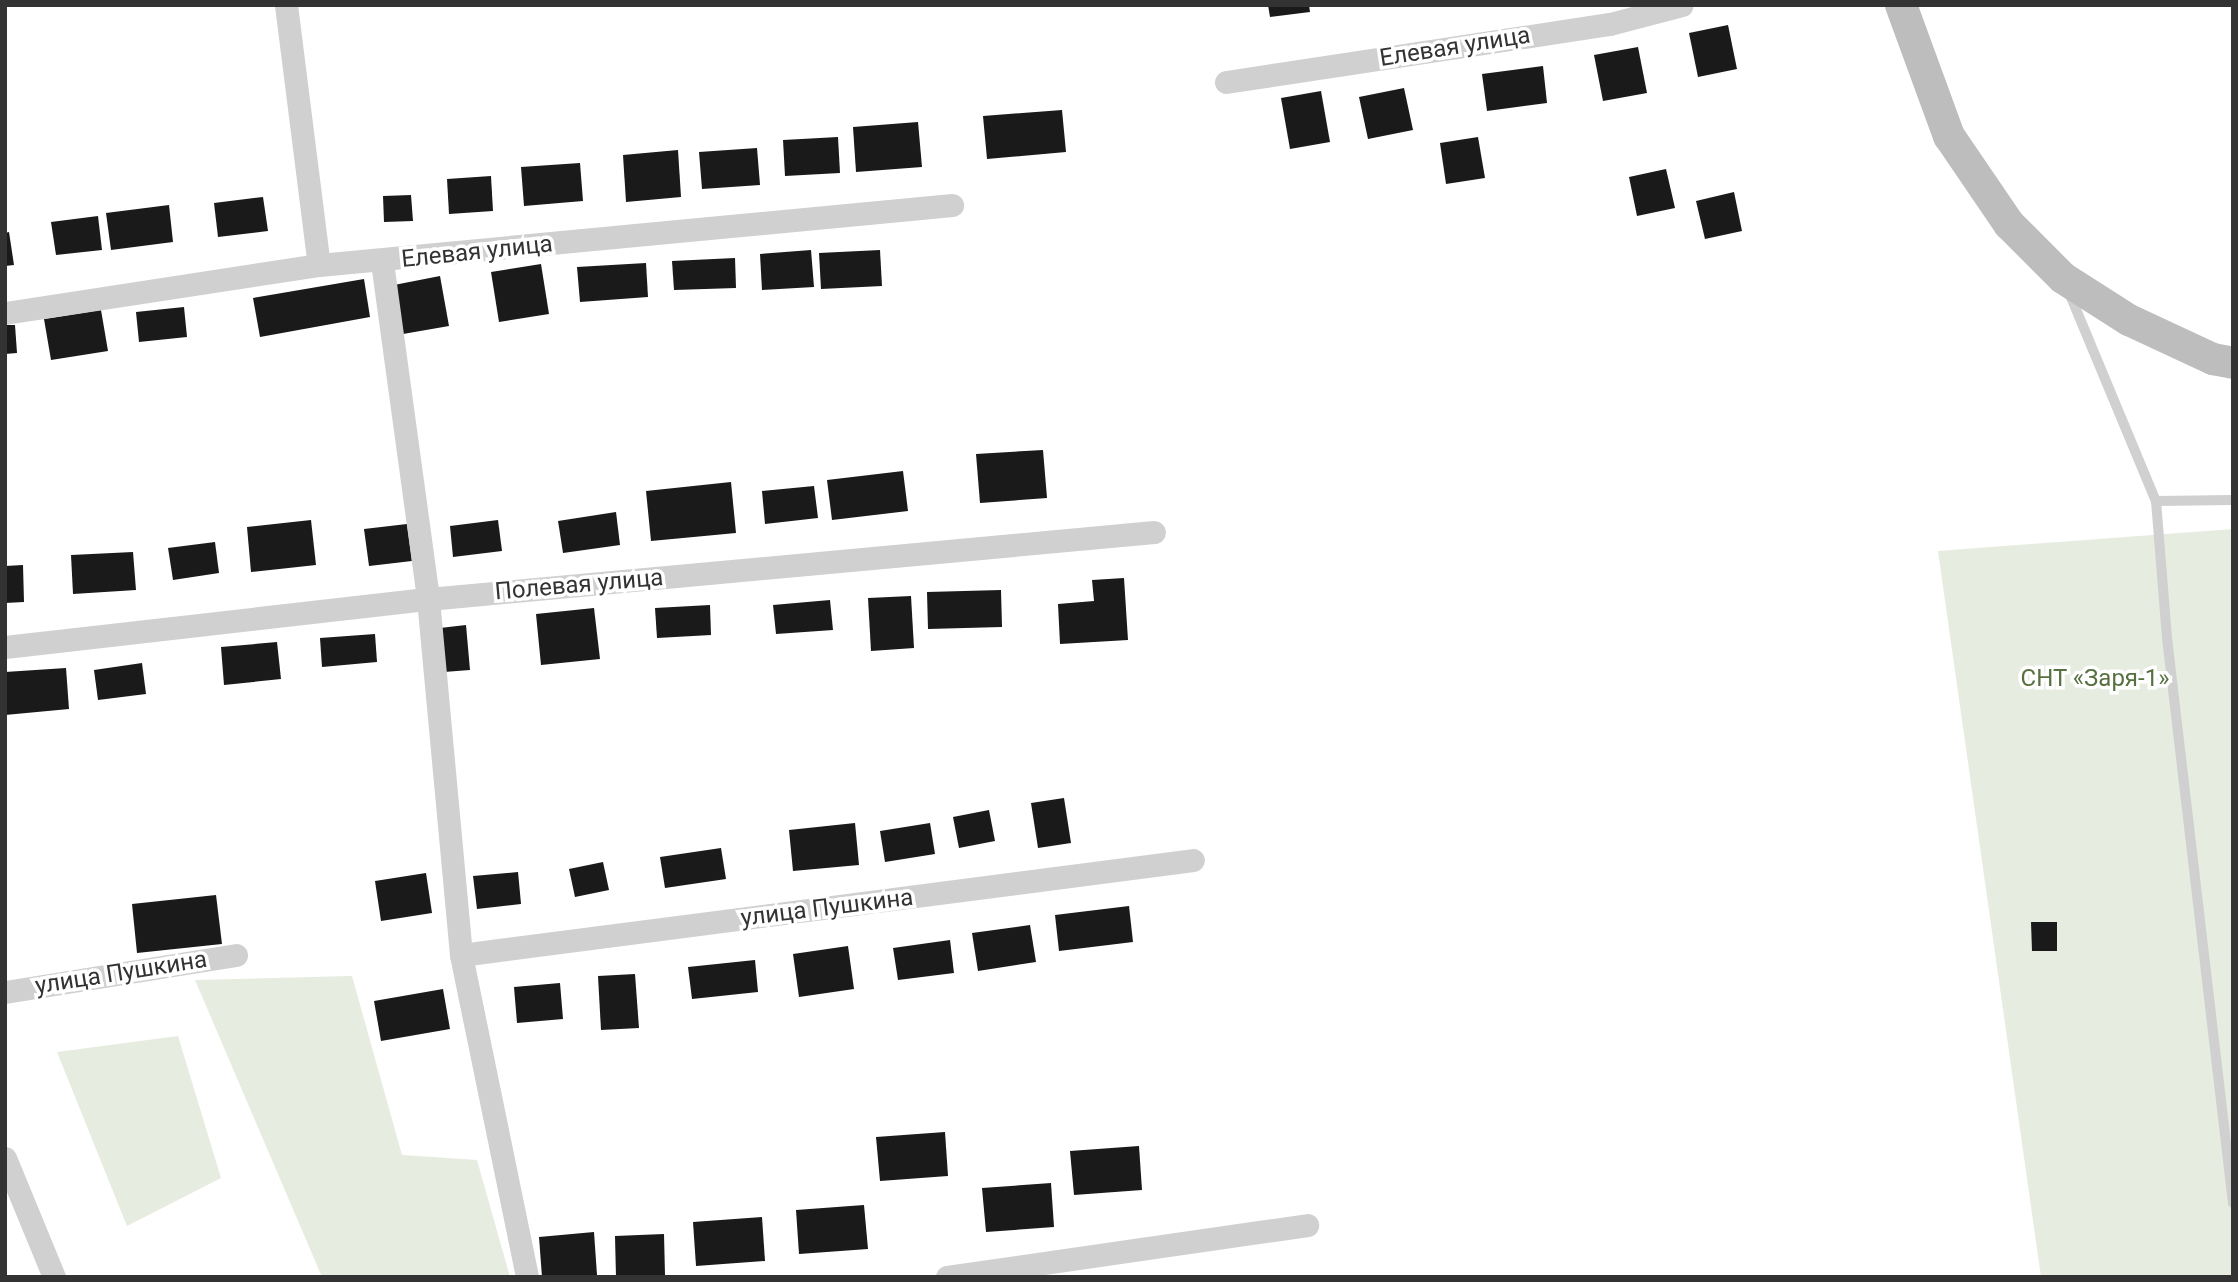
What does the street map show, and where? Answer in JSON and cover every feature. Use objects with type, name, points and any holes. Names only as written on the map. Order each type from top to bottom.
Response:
[{"type":"street","points":[[286,5],[319,265]]},
{"type":"street","name":"Елевая улица","points":[[1226,82],[1609,24],[1682,5]]},
{"type":"street","points":[[1901,5],[1949,136],[2009,224],[2063,278],[2129,320],[2213,359],[2233,363]]},
{"type":"street","name":"Елевая улица","points":[[5,313],[319,265],[951,205]]},
{"type":"street","points":[[382,261],[428,599],[461,955],[527,1277]]},
{"type":"street","name":"Полевая улица","points":[[5,647],[428,599],[1154,531]]},
{"type":"street","name":"улица Пушкина","points":[[461,955],[1193,860]]},
{"type":"street","name":"улица Пушкина","points":[[5,992],[236,955]]},
{"type":"street","points":[[5,1158],[54,1277]]},
{"type":"street","points":[[947,1277],[1307,1225]]},
{"type":"lane","points":[[2063,278],[2156,501],[2167,638],[2233,1203]]},
{"type":"lane","points":[[2156,501],[2233,500]]},
{"type":"green space","name":"СНТ «Заря-1»","points":[[2233,529],[2233,1277],[2041,1277],[1938,551]]},
{"type":"green space","points":[[352,976],[402,1155],[477,1160],[510,1277],[322,1277],[195,980]]},
{"type":"green space","points":[[178,1036],[221,1178],[127,1226],[57,1052]]},
{"type":"building","points":[[1268,5],[1309,5],[1310,12],[1270,17]]},
{"type":"building","points":[[1728,25],[1737,69],[1698,77],[1689,33]]},
{"type":"building","points":[[1638,47],[1647,93],[1603,101],[1594,55]]},
{"type":"building","points":[[1543,66],[1547,103],[1487,111],[1482,74]]},
{"type":"building","points":[[1404,88],[1413,130],[1368,139],[1359,97]]},
{"type":"building","points":[[1321,91],[1330,142],[1290,149],[1281,98]]},
{"type":"building","points":[[1062,110],[1066,152],[987,159],[983,116]]},
{"type":"building","points":[[918,122],[922,167],[856,172],[853,127]]},
{"type":"building","points":[[838,137],[840,173],[785,176],[783,140]]},
{"type":"building","points":[[1478,137],[1485,178],[1446,184],[1440,143]]},
{"type":"building","points":[[757,148],[760,185],[702,189],[699,152]]},
{"type":"building","points":[[678,150],[681,197],[626,202],[623,155]]},
{"type":"building","points":[[580,163],[583,201],[524,206],[521,167]]},
{"type":"building","points":[[1666,169],[1675,208],[1637,216],[1629,177]]},
{"type":"building","points":[[491,176],[493,211],[449,214],[447,179]]},
{"type":"building","points":[[1734,192],[1742,231],[1705,239],[1696,201]]},
{"type":"building","points":[[411,195],[413,221],[384,222],[383,196]]},
{"type":"building","points":[[263,197],[268,231],[218,237],[214,203]]},
{"type":"building","points":[[169,205],[173,242],[111,250],[106,213]]},
{"type":"building","points":[[98,216],[102,250],[56,255],[51,222]]},
{"type":"building","points":[[9,232],[14,265],[5,266],[5,233]]},
{"type":"building","points":[[811,250],[814,287],[762,290],[760,254]]},
{"type":"building","points":[[880,250],[882,286],[821,289],[819,253]]},
{"type":"building","points":[[735,258],[736,288],[674,290],[672,261]]},
{"type":"building","points":[[646,263],[648,297],[580,302],[577,267]]},
{"type":"building","points":[[541,264],[549,314],[499,322],[491,272]]},
{"type":"building","points":[[440,276],[449,326],[403,334],[394,285]]},
{"type":"building","points":[[364,279],[370,317],[260,337],[253,298]]},
{"type":"building","points":[[184,307],[187,337],[139,342],[136,312]]},
{"type":"building","points":[[101,310],[108,351],[51,360],[44,319]]},
{"type":"building","points":[[5,325],[15,325],[17,353],[5,354]]},
{"type":"building","points":[[1043,450],[1047,498],[980,503],[976,454]]},
{"type":"building","points":[[903,471],[908,511],[832,520],[827,480]]},
{"type":"building","points":[[731,482],[736,533],[651,541],[646,491]]},
{"type":"building","points":[[814,486],[818,518],[765,524],[762,491]]},
{"type":"building","points":[[616,512],[620,545],[563,553],[558,521]]},
{"type":"building","points":[[311,520],[316,565],[251,572],[247,527]]},
{"type":"building","points":[[498,520],[502,551],[453,557],[450,526]]},
{"type":"building","points":[[407,524],[412,561],[369,566],[364,529]]},
{"type":"building","points":[[215,542],[219,573],[173,580],[168,548]]},
{"type":"building","points":[[133,552],[136,590],[73,594],[71,555]]},
{"type":"building","points":[[23,565],[24,602],[5,603],[5,566]]},
{"type":"building","points":[[1124,578],[1128,640],[1060,644],[1058,604],[1094,601],[1092,580]]},
{"type":"building","points":[[1001,590],[1002,627],[928,629],[927,592]]},
{"type":"building","points":[[911,596],[914,648],[871,651],[868,598]]},
{"type":"building","points":[[830,600],[833,630],[776,634],[773,605]]},
{"type":"building","points":[[710,605],[711,635],[657,638],[655,608]]},
{"type":"building","points":[[594,608],[600,659],[541,665],[536,614]]},
{"type":"building","points":[[466,625],[470,670],[444,672],[440,628]]},
{"type":"building","points":[[375,634],[377,662],[322,667],[320,638]]},
{"type":"building","points":[[277,642],[281,679],[224,685],[221,647]]},
{"type":"building","points":[[142,663],[146,694],[98,700],[94,670]]},
{"type":"building","points":[[66,668],[69,709],[5,715],[5,672]]},
{"type":"building","points":[[1064,798],[1071,843],[1038,848],[1031,803]]},
{"type":"building","points":[[989,810],[995,841],[959,848],[953,817]]},
{"type":"building","points":[[855,823],[859,865],[793,871],[789,830]]},
{"type":"building","points":[[930,823],[935,854],[885,862],[880,831]]},
{"type":"building","points":[[721,848],[726,879],[665,888],[660,857]]},
{"type":"building","points":[[603,862],[609,890],[575,897],[569,869]]},
{"type":"building","points":[[518,872],[521,904],[477,909],[473,876]]},
{"type":"building","points":[[426,873],[432,913],[381,921],[375,881]]},
{"type":"building","points":[[216,895],[222,944],[137,953],[132,904]]},
{"type":"building","points":[[1129,906],[1133,942],[1059,951],[1055,915]]},
{"type":"building","points":[[2031,922],[2057,922],[2057,951],[2032,951]]},
{"type":"building","points":[[1030,925],[1036,962],[978,971],[972,933]]},
{"type":"building","points":[[950,940],[954,973],[898,980],[893,948]]},
{"type":"building","points":[[848,946],[854,989],[799,997],[793,954]]},
{"type":"building","points":[[755,960],[758,992],[692,999],[688,967]]},
{"type":"building","points":[[635,974],[639,1028],[601,1030],[598,976]]},
{"type":"building","points":[[560,983],[563,1019],[517,1023],[514,987]]},
{"type":"building","points":[[443,989],[450,1029],[381,1041],[374,1001]]},
{"type":"building","points":[[945,1132],[948,1176],[880,1181],[876,1137]]},
{"type":"building","points":[[1139,1146],[1142,1190],[1074,1195],[1070,1151]]},
{"type":"building","points":[[1051,1183],[1054,1227],[986,1232],[982,1188]]},
{"type":"building","points":[[864,1205],[868,1249],[799,1254],[796,1210]]},
{"type":"building","points":[[762,1217],[765,1261],[696,1266],[693,1222]]},
{"type":"building","points":[[594,1232],[597,1275],[542,1277],[539,1237]]},
{"type":"building","points":[[664,1234],[665,1275],[616,1277],[615,1236]]}]
